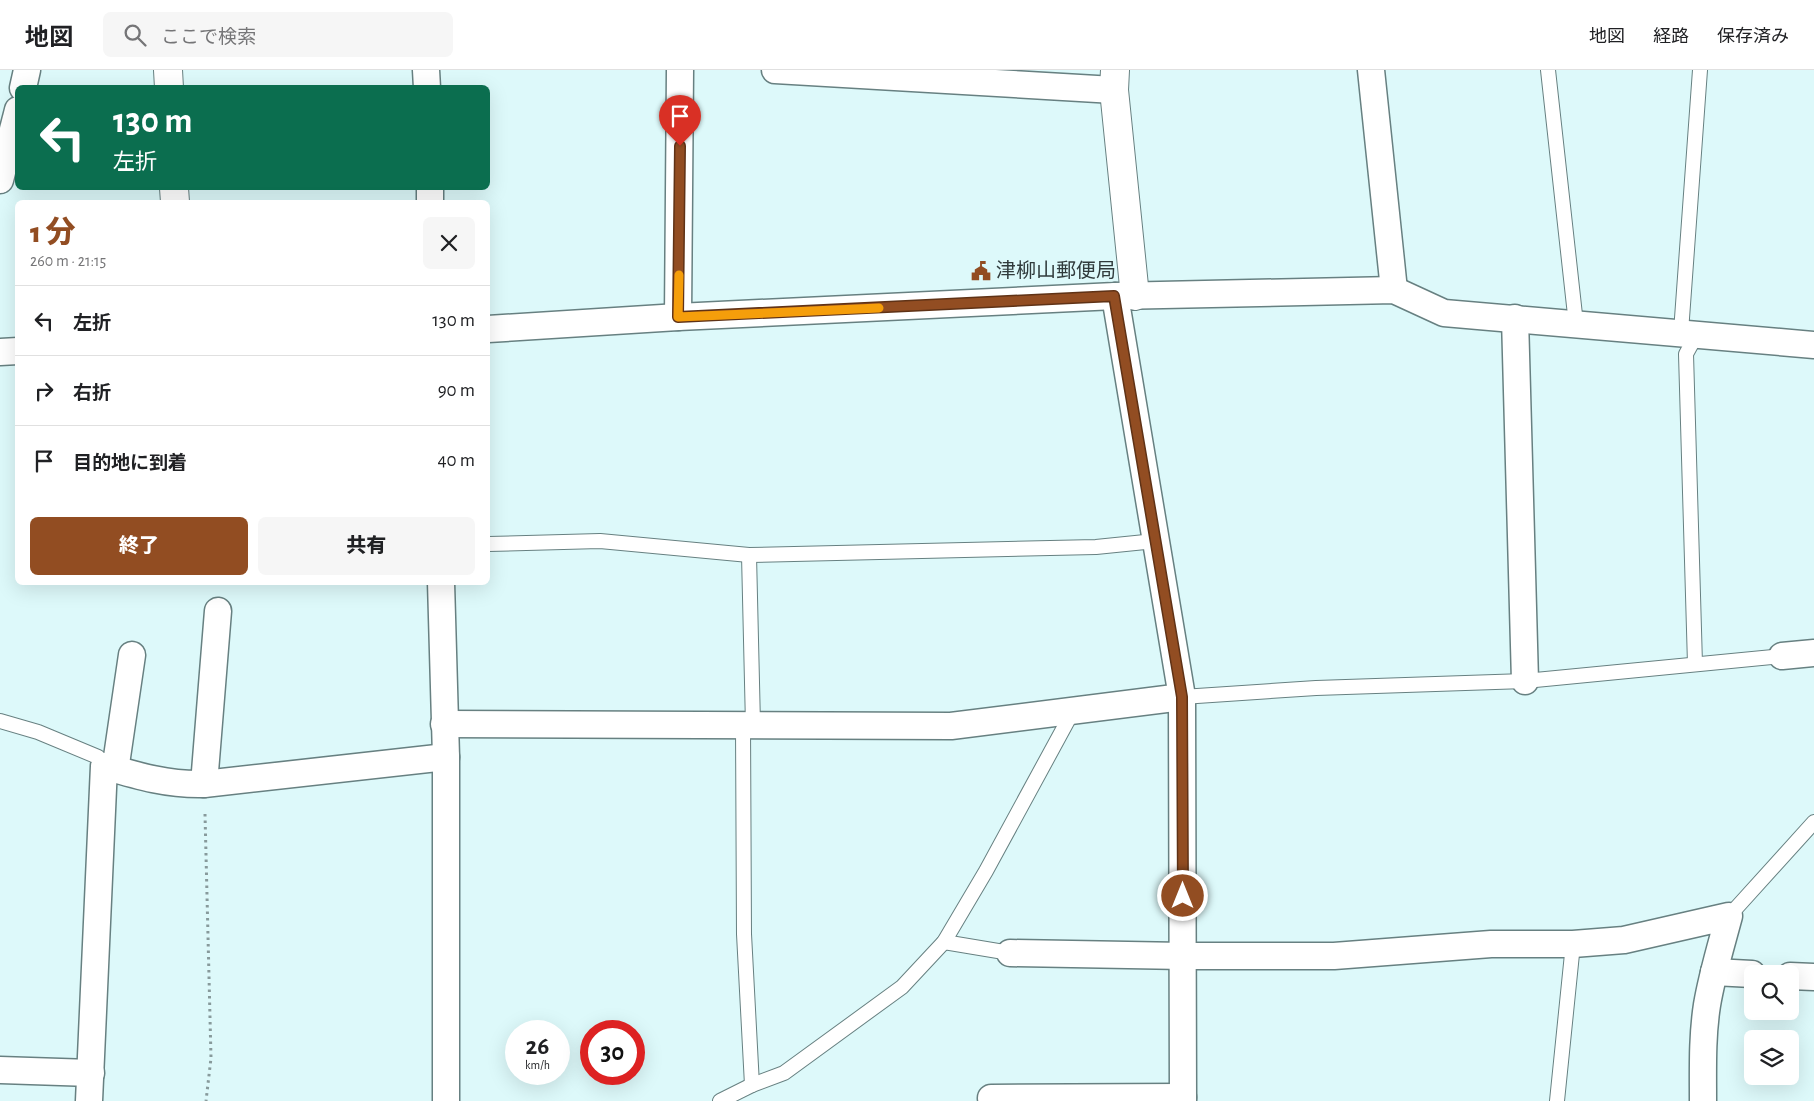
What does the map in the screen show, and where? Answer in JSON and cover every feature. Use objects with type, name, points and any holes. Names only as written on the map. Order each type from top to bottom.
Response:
[{"type":"street","points":[[24,85],[27,70]]},
{"type":"street","points":[[168,70],[169,85]]},
{"type":"street","points":[[426,70],[427,85]]},
{"type":"street","points":[[678,317],[680,70]]},
{"type":"street","points":[[790,70],[1115,80],[1125,296],[1155,541],[1182,697],[1183,1099],[990,1098]]},
{"type":"street","points":[[1371,70],[1394,290]]},
{"type":"street","points":[[0,180],[15,122]]},
{"type":"street","points":[[490,329],[678,317],[1125,296],[1394,290],[1444,313],[1814,345]]},
{"type":"street","points":[[1515,318],[1525,680]]},
{"type":"street","points":[[0,352],[15,351]]},
{"type":"street","points":[[441,585],[446,757],[446,1101]]},
{"type":"street","points":[[204,784],[218,611]]},
{"type":"street","points":[[1782,656],[1814,653]]},
{"type":"street","points":[[89,1101],[109,767],[117,756],[132,654]]},
{"type":"street","points":[[444,724],[951,726],[1182,697]]},
{"type":"street","points":[[109,767],[146,778],[182,784],[204,784],[446,757]]},
{"type":"street","points":[[1010,953],[1334,956],[1491,944],[1573,944],[1624,940],[1729,916],[1707,1006],[1702,1049],[1703,1101]]},
{"type":"street","points":[[1714,972],[1744,974]]},
{"type":"street","points":[[1799,976],[1814,977]]},
{"type":"street","points":[[0,1070],[91,1073]]},
{"type":"lane","points":[[1548,70],[1576,324]]},
{"type":"lane","points":[[1695,664],[1686,354],[1689,333],[1700,70]]},
{"type":"lane","points":[[490,544],[600,541],[749,555],[1096,547],[1155,541]]},
{"type":"lane","points":[[749,555],[744,934],[752,1085]]},
{"type":"lane","points":[[1182,697],[1316,688],[1525,680],[1782,656]]},
{"type":"lane","points":[[720,1101],[752,1085],[784,1073],[902,987],[944,942],[986,871],[1073,711]]},
{"type":"lane","points":[[0,721],[38,732],[89,753],[98,757],[109,767]]},
{"type":"lane","points":[[1729,916],[1814,822]]},
{"type":"lane","points":[[944,942],[1010,953]]},
{"type":"lane","points":[[1557,1101],[1573,944]]},
{"type":"path","points":[[204,784],[211,1058],[206,1101]]},
{"type":"slow traffic","points":[[679,275],[678,317],[879,308]]},
{"type":"place","name":"津柳山郵便局","points":[[981,271]]},
{"type":"route","points":[[680,146],[678,317],[1114,296],[1182,697],[1183,896]]}]
